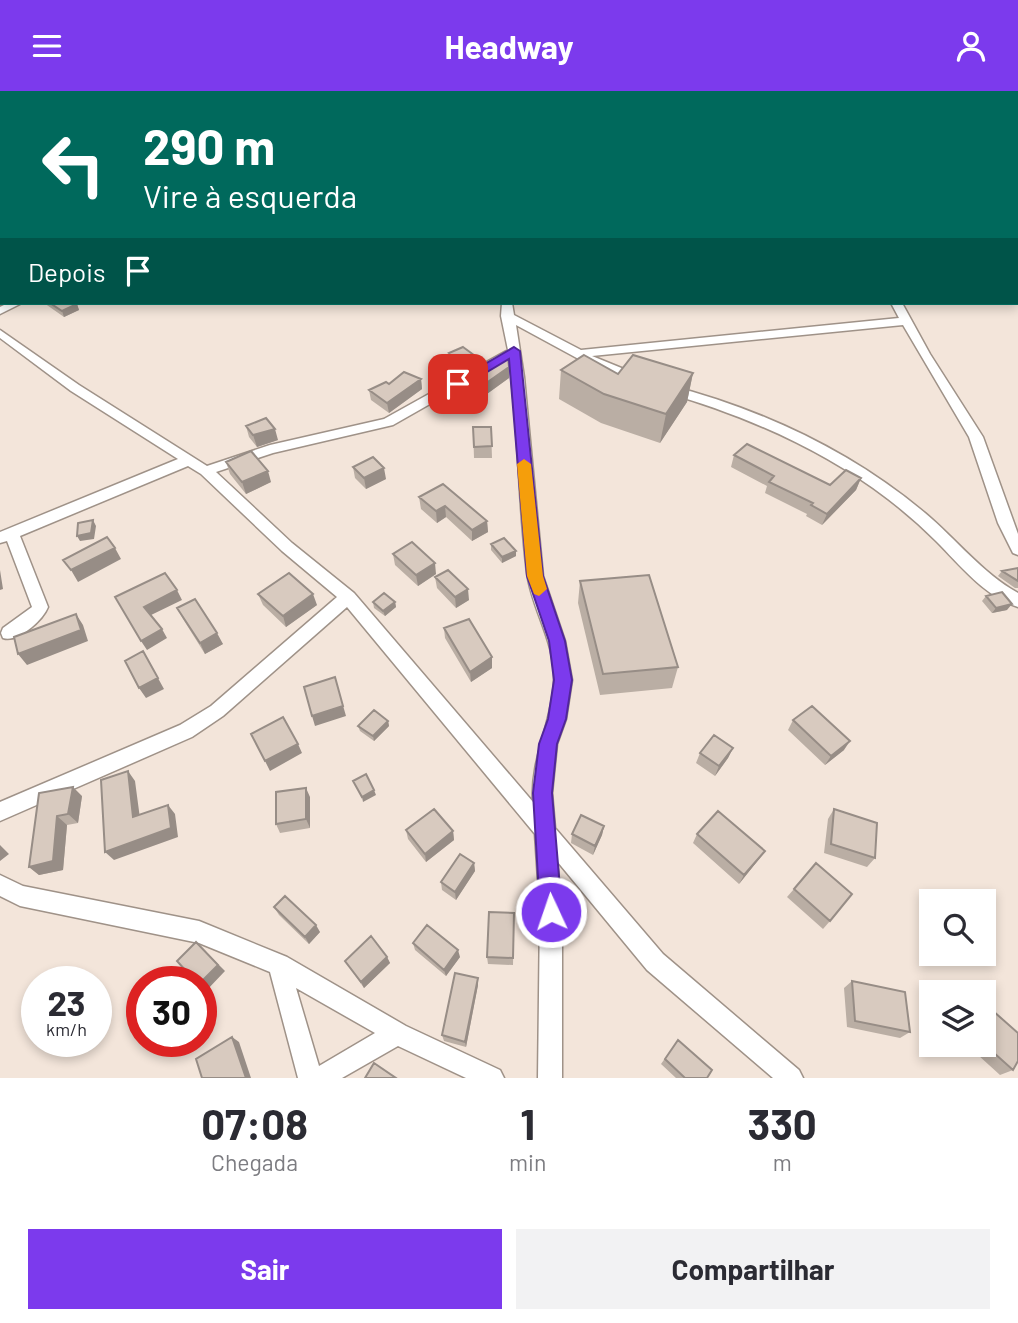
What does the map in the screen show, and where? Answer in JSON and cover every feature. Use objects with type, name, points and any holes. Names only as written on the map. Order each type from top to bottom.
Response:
[{"type":"street","points":[[898,305],[976,437],[1016,539]]},
{"type":"street","points":[[507,309],[546,338],[578,354],[651,384],[706,399],[768,423],[871,480],[919,516],[985,579],[1018,601]]},
{"type":"street","points":[[507,309],[514,350],[535,576],[557,641],[563,680],[557,719],[548,744],[542,793],[551,912],[550,1078]]},
{"type":"street","points":[[578,354],[907,321]]},
{"type":"street","points":[[0,333],[75,388],[206,471],[287,547],[348,597],[655,962],[791,1078]]},
{"type":"street","points":[[206,471],[270,449],[334,437],[388,422],[514,350],[546,338]]},
{"type":"street","points":[[9,633],[38,612],[40,607],[6,536],[189,460]]},
{"type":"street","points":[[0,812],[196,724],[217,711],[348,597]]},
{"type":"street","points":[[0,885],[20,896],[199,932],[279,965],[398,1034],[492,1078]]},
{"type":"street","points":[[279,965],[310,1078]]},
{"type":"street","points":[[321,1078],[355,1056],[398,1034]]},
{"type":"building","points":[[53,305],[75,305],[62,311]]},
{"type":"building","points":[[463,347],[478,358],[465,365],[449,353]]},
{"type":"building","points":[[584,355],[618,374],[633,355],[693,373],[666,414],[604,394],[561,370]]},
{"type":"building","points":[[508,358],[509,367],[472,393],[456,384],[490,361]]},
{"type":"building","points":[[404,372],[421,379],[387,403],[369,390],[386,382],[389,384]]},
{"type":"building","points":[[266,418],[275,429],[253,435],[246,426]]},
{"type":"building","points":[[473,427],[491,427],[492,446],[474,447]]},
{"type":"building","points":[[747,444],[830,485],[846,470],[861,478],[827,514],[811,505],[813,503],[769,482],[774,476],[734,455]]},
{"type":"building","points":[[251,451],[268,471],[242,482],[226,462]]},
{"type":"building","points":[[373,457],[384,468],[364,478],[353,467]]},
{"type":"building","points":[[443,484],[487,521],[472,530],[445,506],[436,511],[419,497]]},
{"type":"building","points":[[93,520],[91,533],[77,536],[78,523]]},
{"type":"building","points":[[107,537],[115,548],[71,570],[63,560]]},
{"type":"building","points":[[504,538],[516,551],[502,557],[491,544]]},
{"type":"building","points":[[412,542],[435,563],[416,575],[393,554]]},
{"type":"building","points":[[1018,568],[1018,581],[1002,571]]},
{"type":"building","points":[[448,570],[468,589],[455,597],[435,577]]},
{"type":"building","points":[[165,573],[177,590],[144,607],[162,629],[141,641],[115,597]]},
{"type":"building","points":[[289,573],[313,594],[283,616],[258,594]]},
{"type":"building","points":[[649,575],[678,667],[603,674],[580,581]]},
{"type":"building","points":[[1002,592],[1012,604],[996,608],[986,596]]},
{"type":"building","points":[[384,593],[395,602],[383,611],[373,602]]},
{"type":"building","points":[[195,599],[217,633],[200,643],[177,608]]},
{"type":"building","points":[[76,614],[81,630],[18,654],[14,637]]},
{"type":"building","points":[[469,619],[492,657],[470,672],[444,628]]},
{"type":"building","points":[[143,651],[158,678],[139,688],[125,661]]},
{"type":"building","points":[[335,677],[343,706],[312,716],[304,687]]},
{"type":"building","points":[[812,706],[850,741],[831,756],[793,720]]},
{"type":"building","points":[[374,710],[388,721],[373,736],[358,726]]},
{"type":"building","points":[[283,717],[298,744],[265,761],[251,734]]},
{"type":"building","points":[[714,735],[733,748],[719,766],[700,753]]},
{"type":"building","points":[[128,771],[133,817],[168,805],[171,828],[105,852],[101,780]]},
{"type":"building","points":[[366,774],[374,790],[362,797],[353,781]]},
{"type":"building","points":[[73,787],[68,814],[57,816],[53,861],[29,867],[39,793]]},
{"type":"building","points":[[306,788],[306,819],[276,824],[276,792]]},
{"type":"building","points":[[434,809],[453,831],[425,854],[406,830]]},
{"type":"building","points":[[834,809],[877,823],[875,858],[831,844]]},
{"type":"building","points":[[718,811],[765,851],[744,875],[697,834]]},
{"type":"building","points":[[581,815],[604,826],[595,846],[572,834]]},
{"type":"building","points":[[460,854],[474,863],[455,892],[441,882]]},
{"type":"building","points":[[816,863],[852,894],[830,921],[794,889]]},
{"type":"building","points":[[285,896],[316,925],[305,937],[274,907]]},
{"type":"building","points":[[489,912],[514,913],[513,958],[487,957]]},
{"type":"building","points":[[427,925],[458,950],[444,970],[413,943]]},
{"type":"building","points":[[371,936],[387,957],[361,982],[345,961]]},
{"type":"building","points":[[196,942],[218,965],[182,966],[177,961]]},
{"type":"building","points":[[455,973],[478,978],[465,1042],[442,1035]]},
{"type":"building","points":[[852,981],[905,992],[910,1032],[855,1021]]},
{"type":"building","points":[[996,1014],[1018,1033],[1018,1061],[1013,1070],[996,1055]]},
{"type":"building","points":[[232,1037],[246,1078],[202,1078],[196,1059],[217,1057],[217,1046]]},
{"type":"building","points":[[678,1040],[712,1070],[707,1078],[685,1078],[665,1059]]},
{"type":"building","points":[[374,1063],[396,1078],[365,1078]]},
{"type":"slow traffic","points":[[524,464],[535,576],[539,589]]},
{"type":"route","points":[[458,384],[514,351],[535,576],[557,641],[563,680],[557,719],[548,744],[542,793],[551,912]]}]
